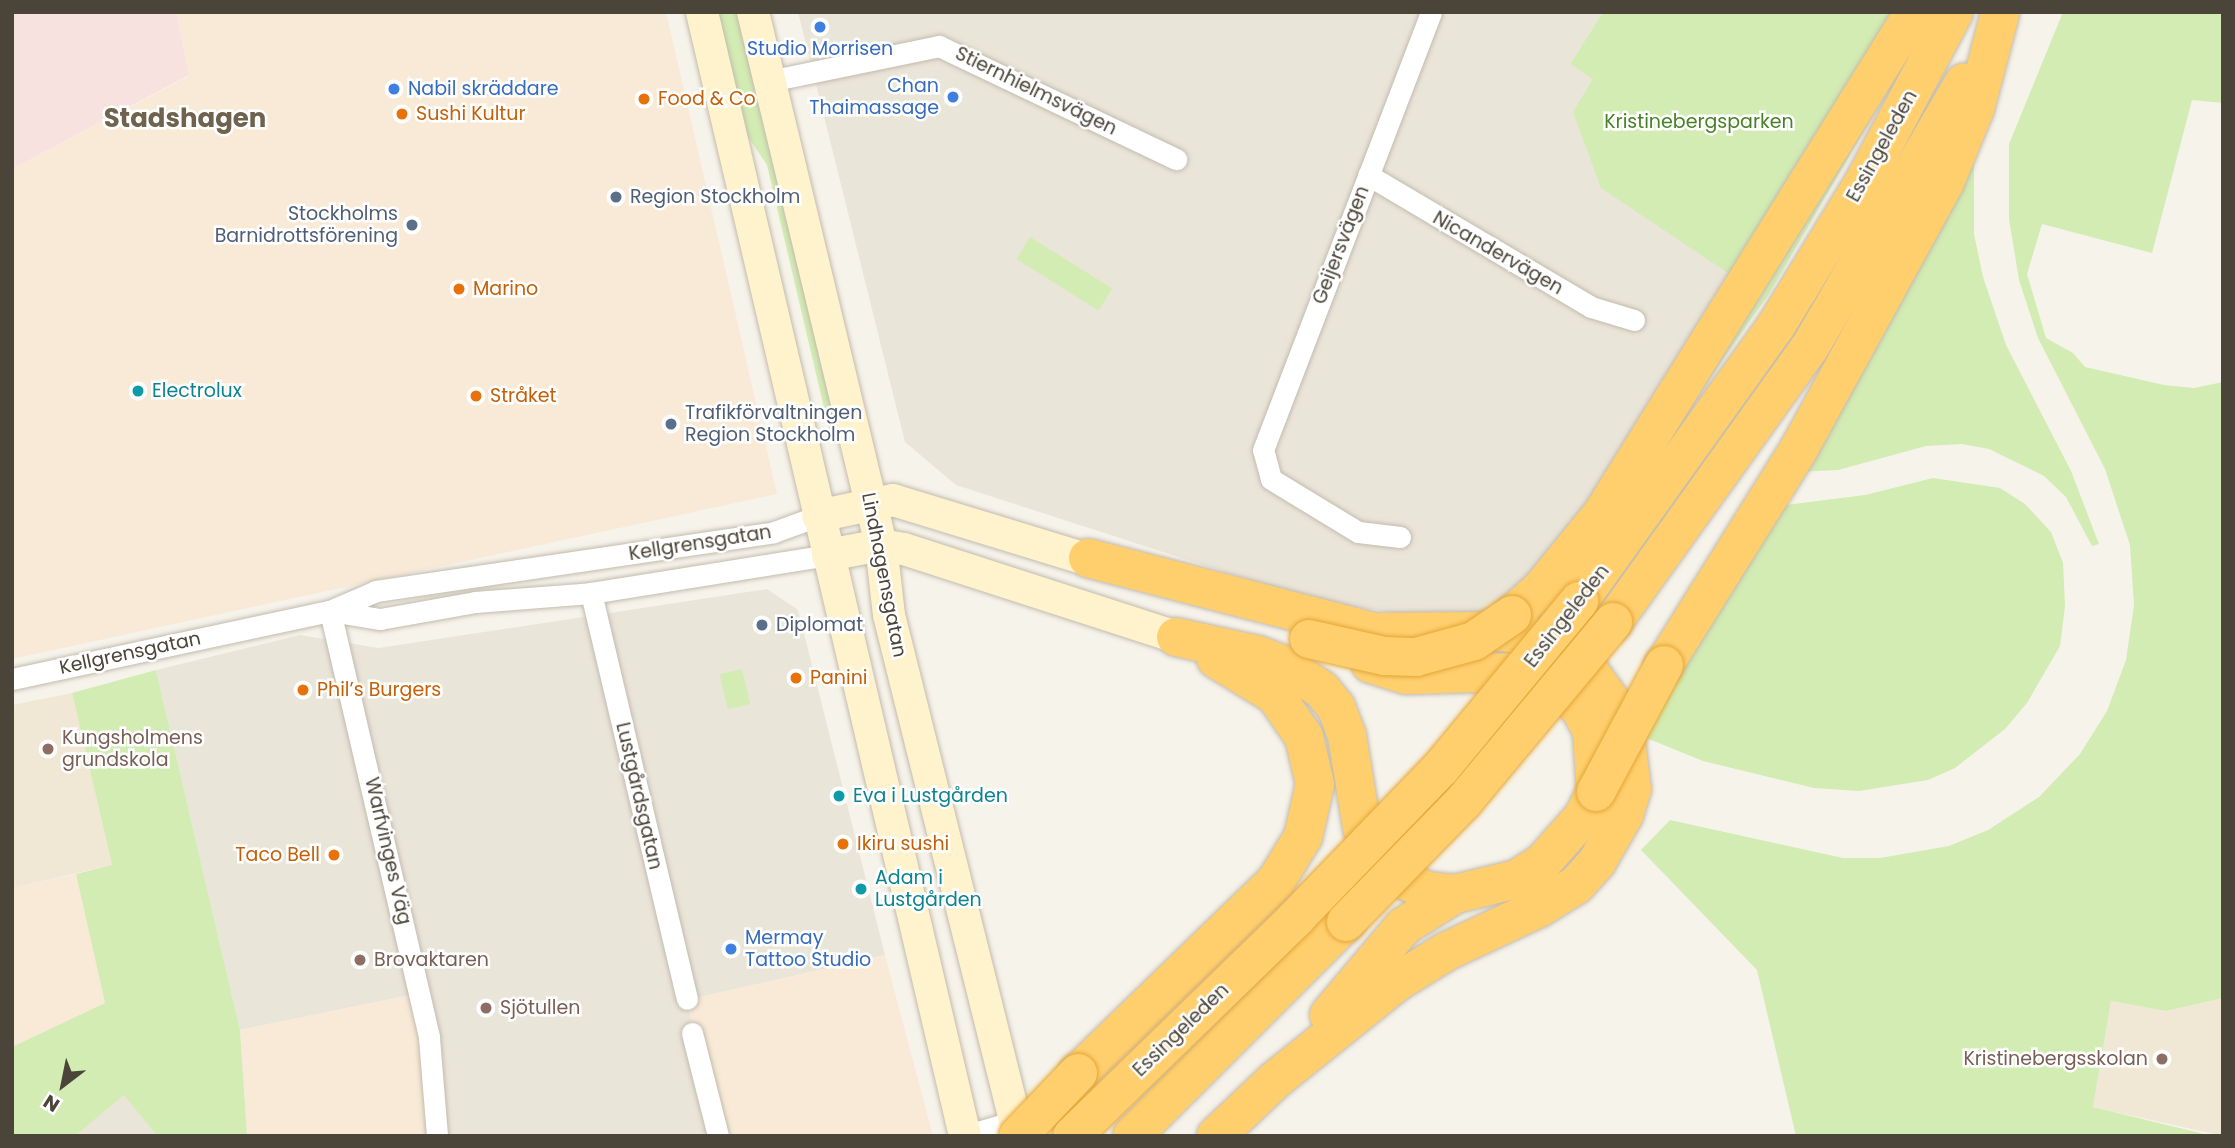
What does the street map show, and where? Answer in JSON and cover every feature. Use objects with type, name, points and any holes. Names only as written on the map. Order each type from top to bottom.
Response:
[{"type":"highway","points":[[1309,639],[1384,656],[1416,657],[1474,640],[1512,615],[1541,590],[1602,514],[1914,12]]},
{"type":"highway","name":"Essingeleden","points":[[1072,1136],[1296,918],[1441,768],[1579,601],[1776,326],[1865,180],[1954,12]]},
{"type":"highway","points":[[1273,1081],[1404,926],[1455,894],[1517,879],[1542,862],[1583,817],[1664,665],[1800,447],[1945,182],[1975,109],[2001,13]]},
{"type":"highway","name":"Essingeleden","points":[[1132,1136],[1464,801],[1613,622],[1810,347],[1911,178],[2001,13]]},
{"type":"highway","points":[[1088,558],[1333,624],[1374,632],[1496,631],[1535,637],[1588,668],[1608,692],[1623,718],[1631,760],[1632,789],[1625,815],[1597,862],[1576,885],[1539,908],[1447,951],[1396,982],[1273,1081],[1216,1136]]},
{"type":"highway","points":[[1182,595],[1407,675],[1492,670],[1542,680],[1564,692],[1581,710],[1592,731],[1596,792]]},
{"type":"highway","points":[[1175,637],[1255,680],[1336,707],[1347,736],[1362,828],[1375,852],[1407,881],[1427,891],[1455,894]]},
{"type":"highway","points":[[1017,1131],[1276,881],[1293,859],[1312,810],[1315,784],[1296,693]]},
{"type":"street","points":[[702,12],[965,1136],[1017,1131]]},
{"type":"street","name":"Lindhagensgatan","points":[[753,12],[881,545],[889,615],[1017,1131]]},
{"type":"street","name":"Geijersvägen","points":[[1400,537],[1358,532],[1270,479],[1263,450],[1431,12]]},
{"type":"street","name":"Stiernhielmsvägen","points":[[769,81],[939,46],[1176,159]]},
{"type":"street","name":"Nicandervägen","points":[[1368,175],[1591,307],[1634,320]]},
{"type":"street","name":"Kellgrensgatan","points":[[12,679],[330,611],[376,591],[774,532],[818,516],[893,500],[1088,558],[1182,595]]},
{"type":"street","name":"Kellgrensgatan","points":[[330,611],[380,619],[475,603],[591,593],[881,545],[1175,637]]},
{"type":"street","name":"Lustgårdsgatan","points":[[591,593],[687,999]]},
{"type":"street","name":"Warfvinges Väg","points":[[330,611],[429,1038],[437,1136]]},
{"type":"street","points":[[888,813],[937,807]]},
{"type":"street","points":[[692,1033],[718,1136]]},
{"type":"shaded area","points":[[12,12],[176,12],[189,75],[12,169]]},
{"type":"shaded area","points":[[176,12],[666,12],[777,494],[12,659],[12,169],[189,76]]},
{"type":"shaded area","points":[[798,12],[1603,12],[1570,64],[1594,79],[1734,277],[1606,483],[1536,571],[1479,617],[1396,613],[1311,600],[956,485],[905,442]]},
{"type":"shaded area","points":[[767,589],[798,610],[885,955],[687,1000],[716,1136],[435,1136],[420,993],[240,1030],[156,670],[300,635],[379,648]]},
{"type":"shaded area","name":"Kungsholmens grundskola","points":[[72,693],[112,865],[12,888],[12,705]]},
{"type":"shaded area","points":[[76,874],[105,1003],[12,1047],[12,888]]},
{"type":"shaded area","points":[[885,955],[933,1136],[716,1136],[687,1000]]},
{"type":"shaded area","points":[[420,993],[435,1136],[247,1136],[240,1030]]},
{"type":"shaded area","name":"Kristinebergsskolan","points":[[2223,998],[2223,1136],[2093,1107],[2111,1001],[2166,1011]]},
{"type":"shaded area","points":[[124,1094],[157,1136],[75,1136]]},
{"type":"green space","points":[[716,12],[740,12],[837,427],[829,429],[767,165],[746,134]]},
{"type":"green space","name":"Kristinebergsparken","points":[[1603,12],[1894,12],[1734,277],[1601,188],[1573,112],[1593,79],[1570,64]]},
{"type":"green space","points":[[2063,12],[2223,12],[2223,103],[2192,100],[2152,253],[2042,224],[2027,274],[2046,338],[2073,353],[2085,367],[2164,385],[2194,388],[2223,382],[2223,998],[2166,1011],[2111,1001],[2093,1107],[2212,1136],[1796,1136],[1757,970],[1641,850],[1670,820],[1843,858],[1880,858],[1949,846],[1988,830],[2039,797],[2080,754],[2107,711],[2126,660],[2134,605],[2130,545],[2105,469],[2038,338],[2019,280],[2009,219],[2009,144]]},
{"type":"green space","points":[[1900,69],[1769,294],[1657,453]]},
{"type":"green space","points":[[1974,154],[1974,234],[1983,277],[2006,345],[2071,471],[2099,544],[2092,546],[2066,497],[2044,476],[1989,449],[1962,444],[1926,446],[1838,470],[1798,472]]},
{"type":"green space","points":[[1030,237],[1112,288],[1098,310],[1016,259]]},
{"type":"green space","points":[[1933,478],[2000,488],[2025,504],[2051,532],[2063,563],[2065,606],[2060,646],[2027,703],[2005,729],[1955,768],[1928,780],[1859,791],[1814,788],[1703,761],[1639,735],[1777,506],[1865,495]]},
{"type":"green space","points":[[742,669],[750,704],[728,709],[720,674]]},
{"type":"green space","points":[[156,670],[240,1030],[247,1136],[157,1136],[124,1095],[75,1136],[12,1136],[12,1047],[105,1003],[76,874],[112,865],[72,693]]},
{"type":"place","name":"Studio Morrisen","points":[[820,27]]},
{"type":"place","name":"Nabil skräddare","points":[[394,89]]},
{"type":"place","name":"Chan Thaimassage","points":[[953,97]]},
{"type":"place","name":"Food & Co","points":[[644,99]]},
{"type":"place","name":"Sushi Kultur","points":[[402,114]]},
{"type":"place","name":"Region Stockholm","points":[[616,197]]},
{"type":"place","name":"Stockholms Barnidrottsförening","points":[[412,225]]},
{"type":"place","name":"Marino","points":[[459,289]]},
{"type":"place","name":"Electrolux","points":[[138,391]]},
{"type":"place","name":"Stråket","points":[[476,396]]},
{"type":"place","name":"Trafikförvaltningen Region Stockholm","points":[[671,424]]},
{"type":"place","name":"Diplomat","points":[[762,625]]},
{"type":"place","name":"Panini","points":[[796,678]]},
{"type":"place","name":"Phil’s Burgers","points":[[303,690]]},
{"type":"place","name":"Kungsholmens grundskola","points":[[48,749]]},
{"type":"place","name":"Eva i Lustgården","points":[[839,796]]},
{"type":"place","name":"Ikiru sushi","points":[[843,844]]},
{"type":"place","name":"Taco Bell","points":[[334,855]]},
{"type":"place","name":"Adam i Lustgården","points":[[861,889]]},
{"type":"place","name":"Mermay Tattoo Studio","points":[[731,949]]},
{"type":"place","name":"Brovaktaren","points":[[360,960]]},
{"type":"place","name":"Sjötullen","points":[[486,1008]]},
{"type":"place","name":"Kristinebergsskolan","points":[[2162,1059]]},
{"type":"district","name":"Stadshagen","points":[[185,119]]}]
